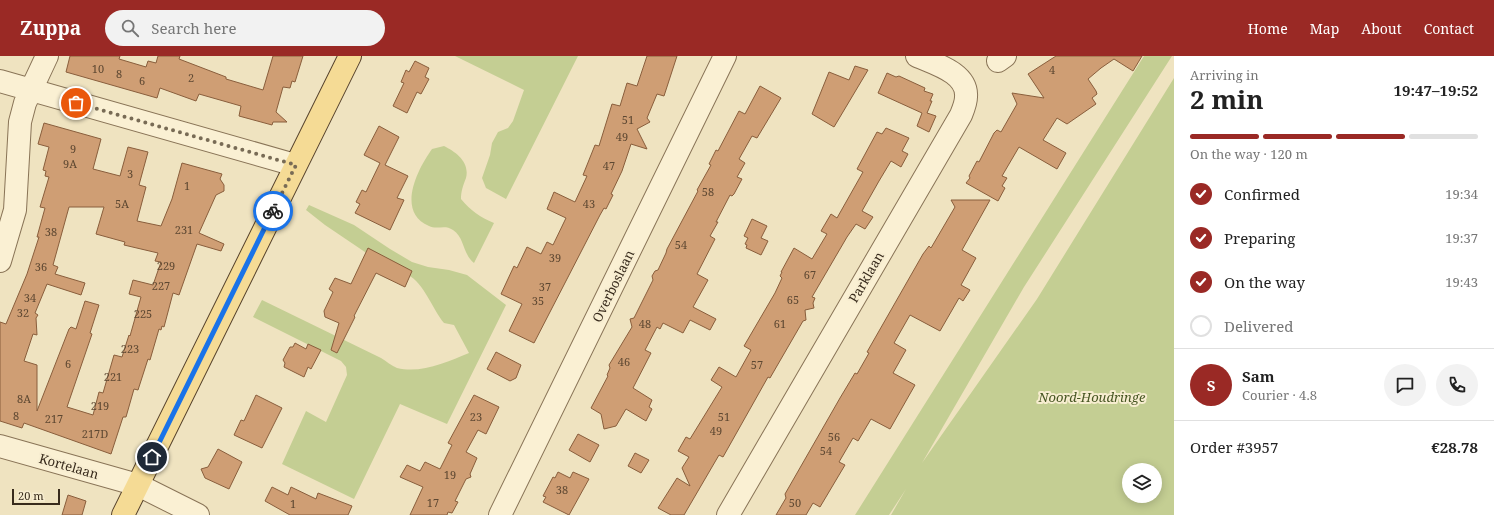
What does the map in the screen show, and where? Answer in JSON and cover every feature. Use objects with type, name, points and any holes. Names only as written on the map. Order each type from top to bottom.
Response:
[{"type":"main road","points":[[123,515],[350,56]]},
{"type":"street","points":[[0,261],[15,210],[20,122],[28,96],[46,56]]},
{"type":"street","name":"Overboslaan","points":[[500,515],[725,56]]},
{"type":"street","name":"Parklaan","points":[[728,515],[961,115],[966,97],[964,84],[951,72],[917,56]]},
{"type":"street","points":[[0,81],[28,96],[296,165]]},
{"type":"street","name":"Kortelaan","points":[[0,446],[138,485],[198,515]]},
{"type":"green space","points":[[455,56],[578,56],[506,199],[486,188],[482,178],[490,155],[492,143],[498,132],[508,128],[513,121],[524,90]]},
{"type":"green space","name":"Noord-Houdringe","points":[[1144,56],[1172,56],[1024,287],[922,463],[1037,299],[1174,78],[1174,515],[891,515],[906,489],[889,515],[855,515]]},
{"type":"green space","points":[[444,146],[461,158],[466,167],[467,172],[461,199],[476,213],[494,223],[474,263],[467,255],[462,241],[457,233],[447,227],[429,226],[419,220],[413,211],[411,201],[412,190],[421,168],[432,149]]},
{"type":"green space","points":[[309,205],[354,225],[412,262],[467,275],[506,305],[447,424],[400,404],[354,499],[282,464],[306,411],[326,422],[347,375],[346,367],[341,361],[253,317],[262,300],[381,358],[397,368],[425,368],[469,353],[454,325],[444,323],[424,290],[414,279],[408,275],[396,273],[325,225],[306,210]]},
{"type":"building","points":[[70,56],[120,56],[119,59],[146,67],[148,61],[156,63],[158,56],[180,56],[179,59],[226,77],[226,79],[263,90],[273,56],[303,56],[295,82],[292,81],[290,88],[283,87],[276,112],[287,122],[273,122],[272,125],[239,116],[241,106],[199,94],[196,101],[160,88],[157,98],[66,72]]},
{"type":"building","points":[[647,56],[677,56],[664,96],[657,94],[647,118],[650,122],[637,129],[647,149],[631,144],[622,171],[611,194],[613,195],[606,209],[604,208],[600,215],[534,343],[509,331],[522,304],[501,294],[514,266],[517,268],[527,247],[541,254],[547,242],[553,245],[566,218],[547,209],[554,192],[575,202],[587,176],[583,175],[595,145],[599,146],[612,104],[620,106],[627,83],[637,86]]},
{"type":"building","points":[[1056,56],[1142,56],[1133,71],[1114,59],[1101,68],[1088,79],[1097,94],[1092,98],[1096,104],[1067,124],[1057,118],[1043,140],[1066,153],[1057,169],[1019,147],[1002,176],[1007,178],[1002,186],[1005,188],[998,201],[966,183],[994,133],[997,130],[1001,132],[1017,104],[1012,93],[1044,98],[1028,74]]},
{"type":"building","points":[[415,61],[429,68],[425,77],[429,79],[421,94],[417,92],[407,113],[393,106],[404,83],[401,82],[406,70],[409,72]]},
{"type":"building","points":[[855,66],[868,70],[834,127],[812,114],[829,72],[849,80]]},
{"type":"building","points":[[887,73],[896,77],[899,76],[925,88],[924,91],[933,94],[927,113],[936,116],[929,132],[917,126],[922,113],[878,93]]},
{"type":"building","points":[[760,86],[781,98],[757,138],[752,136],[739,159],[745,163],[737,177],[742,179],[734,194],[732,196],[730,195],[716,222],[718,222],[710,236],[715,239],[697,274],[708,280],[693,307],[716,319],[710,330],[690,320],[683,333],[663,323],[660,329],[657,327],[645,350],[651,353],[633,388],[652,400],[649,407],[652,409],[646,421],[626,409],[616,426],[604,429],[601,414],[591,408],[608,376],[607,375],[610,368],[609,365],[632,327],[630,319],[634,318],[653,280],[652,276],[655,271],[658,270],[667,249],[711,165],[709,164],[716,150],[718,151],[739,111],[745,114]]},
{"type":"building","points":[[44,123],[101,139],[93,169],[120,176],[128,147],[148,152],[139,185],[146,187],[137,221],[161,226],[172,199],[182,163],[222,174],[220,179],[224,185],[224,191],[216,195],[199,233],[224,244],[221,251],[197,244],[179,295],[173,293],[164,327],[162,326],[161,330],[159,329],[150,360],[148,359],[138,390],[134,389],[126,417],[123,417],[111,454],[24,423],[22,428],[0,421],[0,322],[6,324],[27,274],[39,237],[37,237],[45,208],[40,207],[49,177],[45,176],[46,171],[43,170],[49,147],[38,144]],"holes":[[[69,207],[104,207],[96,234],[125,242],[124,245],[158,253],[155,261],[161,262],[153,285],[133,280],[129,294],[141,297],[130,336],[129,335],[122,357],[114,355],[103,393],[99,392],[93,415],[67,407],[92,334],[90,333],[99,305],[85,301],[76,329],[71,327],[69,329],[37,411],[37,365],[24,361],[33,334],[37,335],[36,318],[38,315],[35,313],[47,284],[81,295],[85,283],[55,274],[58,267],[53,265]]]},
{"type":"building","points":[[379,126],[399,137],[385,165],[408,176],[397,198],[404,200],[390,230],[355,213],[360,204],[356,202],[362,190],[366,192],[380,163],[364,155]]},
{"type":"building","points":[[886,128],[909,138],[902,151],[908,154],[901,167],[891,161],[862,211],[873,217],[865,229],[856,224],[847,237],[812,297],[815,298],[813,303],[814,308],[805,310],[806,320],[803,321],[770,378],[768,377],[723,457],[719,455],[684,515],[671,515],[658,508],[677,478],[690,486],[682,468],[689,457],[678,451],[686,437],[690,439],[722,387],[711,380],[719,367],[736,377],[751,350],[744,346],[775,293],[782,278],[780,276],[781,272],[794,248],[812,259],[827,234],[821,231],[831,214],[837,218],[863,172],[857,169],[877,132],[882,134]]},
{"type":"building","points":[[951,200],[990,200],[962,250],[976,258],[961,285],[970,290],[963,301],[959,298],[940,331],[910,315],[894,343],[906,350],[893,373],[915,385],[890,429],[871,419],[858,441],[853,438],[839,462],[845,465],[820,507],[813,503],[806,515],[776,515],[786,498],[785,494],[855,373],[857,374],[869,353],[867,352],[923,254],[929,246],[931,248],[955,207]]},
{"type":"building","points":[[752,219],[767,226],[761,238],[768,241],[761,255],[746,248],[747,245],[745,244],[748,238],[744,236]]},
{"type":"building","points":[[368,248],[412,271],[405,287],[376,273],[337,353],[331,350],[339,323],[325,317],[324,311],[333,292],[329,289],[335,278],[351,284]]},
{"type":"building","points":[[295,343],[306,349],[308,344],[321,350],[311,369],[308,367],[304,377],[284,367],[285,363],[283,360],[290,347],[293,347]]},
{"type":"building","points":[[496,352],[521,365],[516,378],[510,381],[487,369]]},
{"type":"building","points":[[256,395],[282,408],[262,448],[234,435],[241,420],[244,421]]},
{"type":"building","points":[[474,395],[499,407],[486,434],[478,430],[466,452],[477,458],[470,474],[471,477],[466,479],[455,501],[458,502],[452,513],[448,512],[447,515],[410,515],[423,487],[400,477],[407,465],[420,471],[425,462],[440,469],[452,445],[448,443]]},
{"type":"building","points":[[578,434],[599,445],[590,462],[569,450]]},
{"type":"building","points":[[218,449],[242,462],[229,489],[205,478],[201,469],[208,467]]},
{"type":"building","points":[[635,453],[649,460],[641,473],[628,466]]},
{"type":"building","points":[[558,472],[570,478],[573,472],[589,479],[569,515],[543,502],[546,497],[543,496],[553,477],[555,478]]},
{"type":"building","points":[[272,487],[288,495],[291,487],[316,499],[318,493],[352,506],[348,515],[290,515],[265,501]]},
{"type":"building","points":[[68,495],[86,501],[82,515],[62,515]]},
{"type":"way so far","points":[[76,103],[296,165],[273,211]]},
{"type":"route","points":[[152,457],[273,211]]}]
